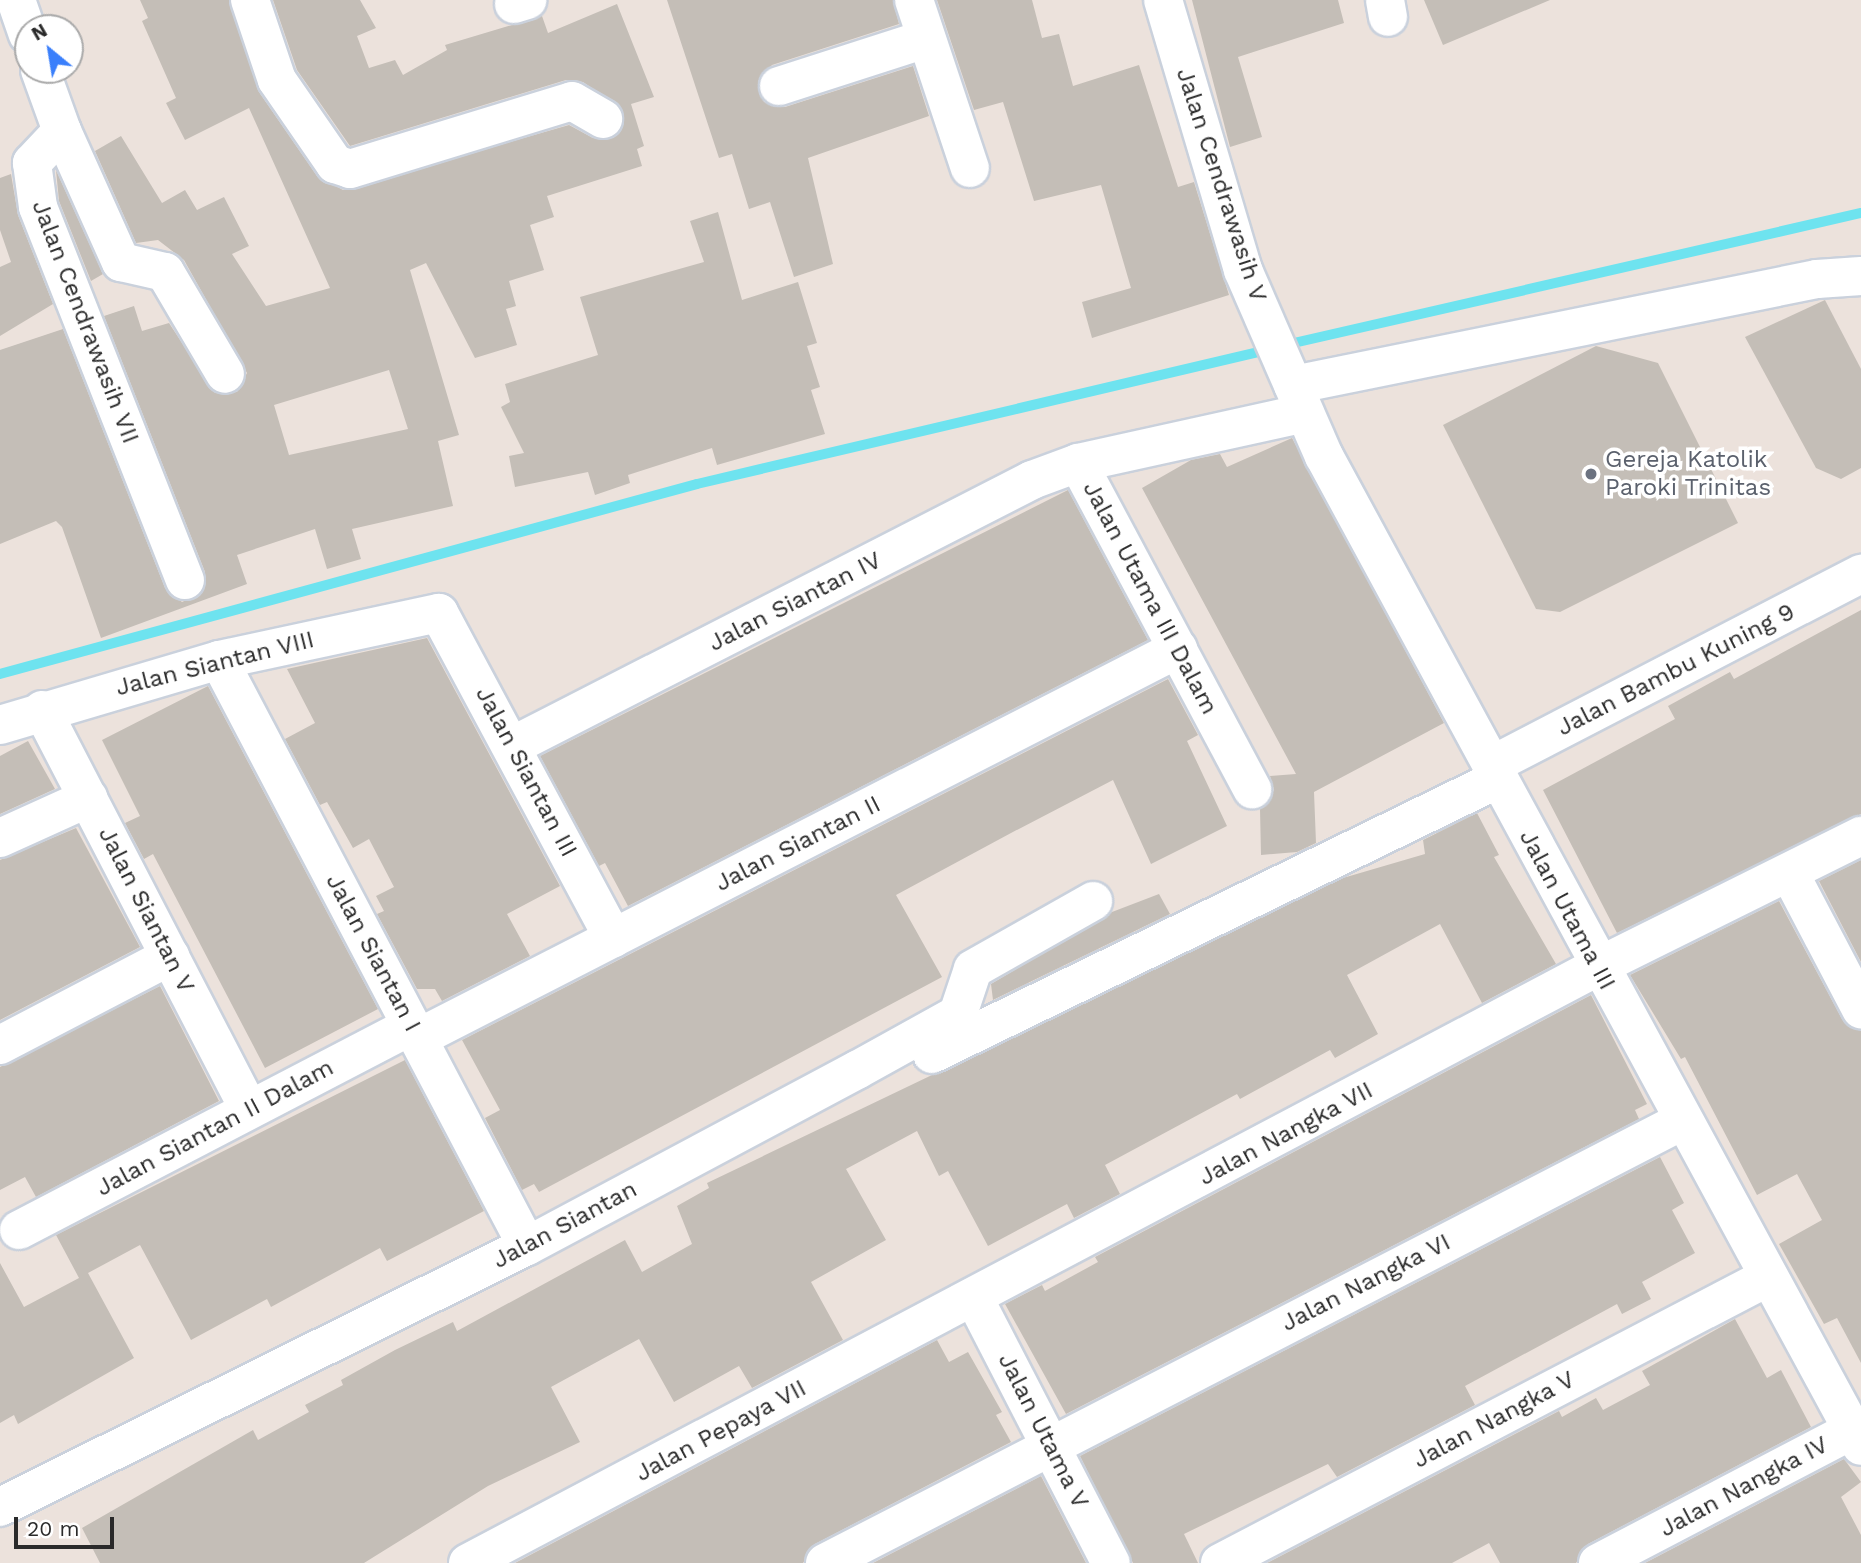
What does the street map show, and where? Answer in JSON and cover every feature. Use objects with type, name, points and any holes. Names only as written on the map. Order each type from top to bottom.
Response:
[{"type":"street","points":[[250,0],[277,80],[335,164],[350,169],[572,101],[603,119]]},
{"type":"street","points":[[914,0],[970,167]]},
{"type":"street","name":"Jalan Cendrawasih V","points":[[1163,0],[1243,270],[1295,389]]},
{"type":"street","points":[[779,86],[925,38]]},
{"type":"street","points":[[45,84],[62,131],[121,262],[165,272],[225,374]]},
{"type":"street","name":"Jalan Cendrawasih VII","points":[[62,131],[32,163],[38,207],[185,580]]},
{"type":"street","name":"Jalan Utama III Dalam","points":[[1252,789],[1078,463],[1295,389],[1816,279],[1861,276]]},
{"type":"street","name":"Jalan Utama III","points":[[1295,389],[1597,967],[1857,1438]]},
{"type":"street","name":"Jalan Siantan IV","points":[[514,745],[1032,480],[1078,463]]},
{"type":"street","name":"Jalan Bambu Kuning 9","points":[[687,1161],[798,1118],[1495,772],[1861,574]]},
{"type":"street","name":"Jalan Siantan III","points":[[432,612],[444,618],[514,745],[613,938]]},
{"type":"street","name":"Jalan Siantan VIII","points":[[0,725],[42,710],[219,660],[432,612]]},
{"type":"street","name":"Jalan Siantan II","points":[[414,1032],[613,938],[1178,649]]},
{"type":"street","name":"Jalan Siantan I","points":[[219,660],[527,1246]]},
{"type":"street","name":"Jalan Siantan V","points":[[42,710],[249,1110]]},
{"type":"street","points":[[0,838],[88,798]]},
{"type":"street","name":"Jalan Nangka VII","points":[[974,1298],[1597,967],[1790,874],[1861,836]]},
{"type":"street","points":[[1790,874],[1861,1009]]},
{"type":"street","name":"Jalan Siantan","points":[[0,1507],[527,1246],[958,1014],[972,969],[1093,901]]},
{"type":"street","points":[[0,1045],[170,956]]},
{"type":"street","name":"Jalan Siantan II Dalam","points":[[19,1230],[249,1110],[414,1032]]},
{"type":"street","name":"Jalan Nangka VI","points":[[825,1563],[1682,1121]]},
{"type":"street","name":"Jalan Nangka V","points":[[1220,1563],[1768,1277]]},
{"type":"street","name":"Jalan Utama V","points":[[974,1298],[1111,1563]]},
{"type":"street","name":"Jalan Pepaya VII","points":[[468,1563],[974,1298]]},
{"type":"street","name":"Jalan Nangka IV","points":[[1598,1563],[1857,1438]]},
{"type":"building","points":[[140,0],[229,0],[259,92],[317,176],[343,190],[569,125],[593,138],[613,138],[622,129],[622,109],[583,82],[566,80],[350,146],[297,70],[273,0],[360,0],[376,28],[357,36],[369,68],[395,60],[403,75],[447,50],[445,45],[542,16],[548,33],[617,4],[654,97],[631,104],[644,146],[637,149],[642,166],[547,196],[554,217],[530,225],[544,270],[509,281],[516,306],[506,309],[517,345],[475,358],[426,263],[410,270],[459,435],[438,441],[453,506],[352,529],[361,559],[327,569],[315,529],[237,555],[247,584],[101,638],[62,527],[56,521],[0,544],[0,350],[63,329],[165,588],[182,602],[202,593],[205,572],[104,316],[134,306],[142,331],[169,323],[215,393],[237,392],[247,373],[184,260],[158,240],[136,243],[95,151],[121,136],[162,203],[185,190],[197,210],[224,197],[249,246],[232,254],[266,306],[330,288],[249,108],[185,140],[166,103],[176,98],[142,21],[148,18]],"holes":[[[389,370],[408,429],[289,455],[274,405]]]},
{"type":"building","points":[[667,0],[893,0],[899,24],[772,65],[758,81],[764,102],[785,107],[913,66],[929,116],[808,158],[833,264],[794,277],[770,202],[749,209],[732,154],[719,158]]},
{"type":"building","points":[[937,0],[1032,0],[1042,38],[1059,34],[1073,86],[1139,65],[1178,187],[1194,182],[1229,295],[1092,338],[1082,302],[1131,288],[1101,185],[1034,201],[1003,102],[974,110]]},
{"type":"building","points":[[1192,0],[1338,0],[1344,23],[1238,57],[1262,137],[1230,147]]},
{"type":"building","points":[[1424,0],[1550,0],[1443,45]]},
{"type":"building","points":[[56,170],[103,274],[91,281],[59,201]]},
{"type":"building","points":[[11,174],[18,215],[53,304],[0,336],[0,267],[11,262],[0,230],[0,178]]},
{"type":"building","points":[[718,212],[742,300],[798,282],[817,343],[807,346],[820,387],[811,390],[825,434],[717,465],[712,448],[628,475],[630,483],[595,495],[588,472],[515,487],[509,456],[524,453],[501,407],[510,402],[505,384],[598,355],[580,297],[704,262],[690,221]]},
{"type":"building","points":[[1825,300],[1861,369],[1861,468],[1841,479],[1816,468],[1745,337]]},
{"type":"building","name":"Gereja Katolik Paroki Trinitas","points":[[1596,346],[1658,363],[1738,523],[1560,612],[1536,609],[1443,425]]},
{"type":"building","points":[[1292,438],[1444,723],[1314,792],[1316,843],[1297,852],[1261,855],[1260,809],[1274,790],[1270,776],[1296,774],[1142,488],[1191,460],[1220,454],[1227,467]]},
{"type":"building","points":[[1068,490],[1148,640],[628,906],[605,863],[599,866],[540,756]]},
{"type":"building","points":[[1861,610],[1861,814],[1617,933],[1543,790],[1675,719],[1668,706],[1730,672],[1734,679]]},
{"type":"building","points":[[427,638],[560,886],[507,914],[530,956],[442,1001],[435,989],[417,989],[377,914],[384,911],[376,896],[394,887],[369,839],[353,848],[327,802],[320,805],[285,739],[315,723],[287,669]]},
{"type":"building","points":[[1168,679],[1198,735],[1187,741],[1227,826],[1151,864],[1113,780],[896,895],[942,977],[539,1192],[534,1184],[522,1190],[485,1118],[500,1110],[462,1040]]},
{"type":"building","points":[[208,686],[378,1009],[265,1068],[153,854],[144,859],[125,823],[140,816],[102,740]]},
{"type":"building","points":[[28,741],[55,789],[0,814],[0,756]]},
{"type":"building","points":[[1477,813],[1499,855],[1494,857],[1556,964],[1482,1003],[1440,924],[1347,975],[1378,1034],[1335,1058],[1330,1050],[1240,1099],[1237,1094],[1105,1165],[1120,1194],[1074,1218],[1067,1204],[988,1246],[948,1171],[939,1176],[917,1131],[846,1169],[886,1240],[811,1282],[843,1340],[752,1388],[739,1366],[674,1402],[639,1339],[551,1387],[580,1442],[488,1486],[364,1563],[100,1563],[82,1528],[253,1430],[258,1440],[309,1412],[305,1405],[343,1385],[341,1380],[395,1350],[453,1322],[457,1331],[625,1240],[642,1272],[692,1244],[677,1206],[709,1188],[707,1183],[1343,878],[1425,854],[1423,840]]},
{"type":"building","points":[[76,828],[140,947],[0,1020],[0,860]]},
{"type":"building","points":[[1861,860],[1861,962],[1819,881]]},
{"type":"building","points":[[1159,894],[1170,914],[993,1000],[991,984],[1112,912]]},
{"type":"building","points":[[1779,901],[1842,1019],[1861,1031],[1861,1363],[1837,1318],[1824,1324],[1779,1244],[1822,1220],[1797,1174],[1757,1195],[1685,1057],[1681,1059],[1630,975]]},
{"type":"building","points":[[160,986],[219,1101],[36,1197],[25,1177],[0,1190],[0,1067]]},
{"type":"building","points":[[1591,995],[1647,1104],[1635,1110],[1639,1119],[1066,1414],[1005,1304],[1042,1285],[1045,1291],[1098,1262],[1095,1257]]},
{"type":"building","points":[[405,1060],[484,1211],[387,1261],[380,1248],[271,1307],[267,1299],[191,1340],[140,1245],[88,1273],[134,1358],[18,1424],[14,1415],[0,1423],[0,1263],[24,1307],[79,1278],[56,1235]]},
{"type":"building","points":[[1660,1157],[1684,1203],[1672,1210],[1695,1253],[1642,1282],[1651,1299],[1622,1314],[1617,1304],[1465,1386],[1475,1405],[1337,1477],[1328,1464],[1184,1534],[1198,1563],[1133,1563],[1080,1456]]},
{"type":"building","points":[[1735,1319],[1767,1378],[1781,1370],[1811,1427],[1588,1544],[1576,1563],[1500,1563],[1489,1543],[1452,1563],[1267,1563],[1559,1411],[1562,1417],[1596,1398],[1603,1410],[1650,1385],[1642,1371]]},
{"type":"building","points":[[937,1340],[949,1362],[968,1352],[1002,1412],[996,1415],[1011,1442],[815,1544],[803,1563],[515,1563]]},
{"type":"building","points":[[1844,1459],[1861,1482],[1841,1497],[1861,1535],[1861,1563],[1645,1563]]},
{"type":"building","points":[[1041,1476],[1086,1563],[873,1563]]},
{"type":"waterway","points":[[1285,345],[1861,213]]},
{"type":"waterway","points":[[0,674],[697,484],[1267,350]]},
{"type":"place","name":"Gereja Katolik Paroki Trinitas","points":[[1591,474]]}]
